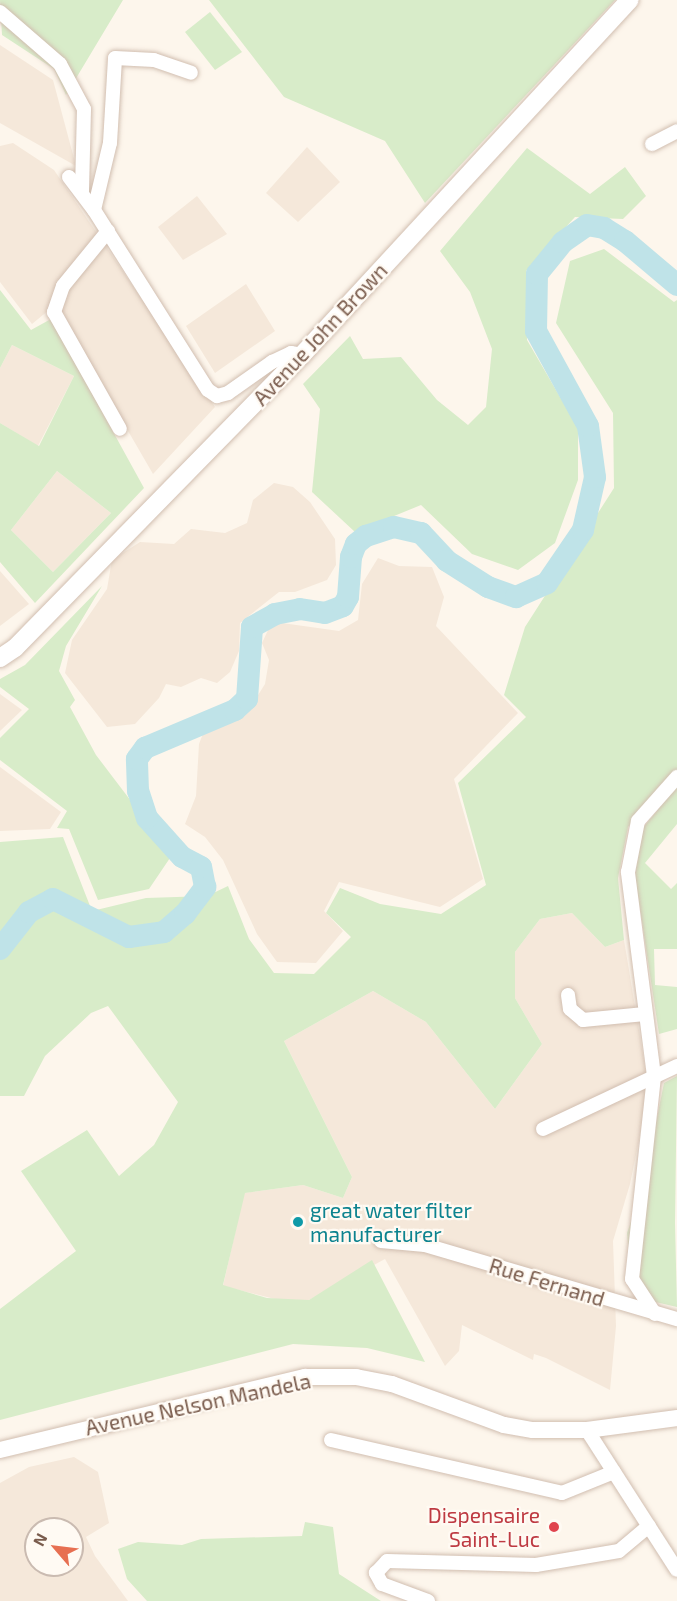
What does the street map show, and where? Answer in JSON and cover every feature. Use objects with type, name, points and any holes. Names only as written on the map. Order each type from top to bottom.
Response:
[{"type":"main road","name":"Avenue John Brown","points":[[0,658],[111,551],[302,355],[630,0]]},
{"type":"street","points":[[0,12],[60,64],[84,110],[82,191]]},
{"type":"street","points":[[94,210],[110,143],[115,58],[154,60],[191,73]]},
{"type":"street","points":[[652,144],[677,131]]},
{"type":"street","points":[[69,177],[82,191],[208,390],[217,396],[272,362],[291,353],[302,355]]},
{"type":"street","points":[[108,231],[63,286],[54,312],[120,429]]},
{"type":"street","points":[[656,1314],[632,1279],[654,1076],[628,872],[638,821],[677,777]]},
{"type":"street","points":[[568,995],[570,1009],[583,1020],[645,1014]]},
{"type":"street","points":[[543,1129],[677,1066]]},
{"type":"street","name":"Rue Fernand","points":[[381,1241],[425,1245],[677,1319]]},
{"type":"street","name":"Avenue Nelson Mandela","points":[[0,1450],[305,1377],[356,1377],[392,1384],[504,1425],[533,1430],[587,1430],[677,1418]]},
{"type":"street","points":[[587,1430],[677,1570]]},
{"type":"street","points":[[331,1440],[562,1493],[614,1472]]},
{"type":"street","points":[[428,1601],[382,1584],[376,1573],[387,1561],[536,1565],[619,1551],[649,1526]]},
{"type":"shaded area","points":[[0,45],[53,80],[76,166],[0,123]]},
{"type":"shaded area","points":[[13,143],[54,170],[215,407],[153,474],[55,305],[32,324],[0,282],[0,146]]},
{"type":"shaded area","points":[[307,147],[340,182],[298,222],[266,193]]},
{"type":"shaded area","points":[[197,196],[227,234],[183,260],[158,227]]},
{"type":"shaded area","points":[[246,284],[275,331],[215,373],[186,326]]},
{"type":"shaded area","points":[[12,345],[74,376],[38,446],[0,423],[0,368]]},
{"type":"shaded area","points":[[57,471],[111,513],[53,572],[11,530]]},
{"type":"shaded area","points":[[274,483],[293,487],[310,502],[335,539],[336,565],[327,580],[295,592],[279,592],[240,623],[239,651],[230,672],[217,683],[201,678],[181,687],[166,684],[159,698],[135,724],[107,727],[65,673],[72,640],[107,589],[112,560],[140,542],[174,544],[191,529],[225,533],[247,523],[253,500]]},
{"type":"shaded area","points":[[378,558],[399,566],[432,567],[444,597],[436,626],[518,713],[454,779],[483,879],[440,907],[339,882],[324,911],[343,931],[316,963],[277,962],[257,934],[223,860],[205,837],[185,824],[196,796],[199,744],[204,731],[234,721],[248,711],[265,684],[269,660],[262,643],[269,628],[282,623],[339,631],[358,620],[362,584]]},
{"type":"shaded area","points":[[0,571],[29,604],[0,626]]},
{"type":"shaded area","points":[[0,694],[22,710],[0,731]]},
{"type":"shaded area","points":[[0,767],[61,812],[50,829],[0,831]]},
{"type":"shaded area","points":[[572,913],[605,947],[624,940],[649,1091],[630,1184],[613,1241],[616,1326],[610,1390],[546,1358],[534,1354],[533,1360],[462,1325],[459,1351],[445,1366],[385,1259],[309,1300],[287,1302],[223,1286],[244,1193],[303,1185],[343,1198],[352,1177],[284,1041],[373,991],[426,1022],[495,1109],[542,1044],[515,998],[515,952],[540,919]]},
{"type":"shaded area","points":[[74,1457],[98,1472],[109,1523],[86,1537],[95,1556],[128,1601],[0,1601],[0,1483],[29,1467]]},
{"type":"green space","points":[[0,0],[123,0],[66,95],[54,69],[2,35]]},
{"type":"green space","points":[[209,0],[615,0],[425,203],[385,141],[284,97]]},
{"type":"green space","points":[[210,12],[242,52],[215,70],[185,32]]},
{"type":"green space","points":[[527,148],[590,194],[625,167],[646,196],[623,219],[575,217],[526,271],[527,340],[578,428],[578,480],[555,543],[518,570],[472,554],[421,505],[355,532],[312,492],[320,409],[303,384],[350,336],[363,359],[401,357],[437,400],[468,425],[486,407],[492,349],[470,292],[440,251]]},
{"type":"green space","points":[[604,249],[674,302],[677,300],[677,773],[659,786],[628,827],[618,878],[624,940],[605,947],[572,913],[540,919],[515,952],[515,998],[542,1044],[495,1109],[426,1022],[373,991],[284,1041],[352,1177],[343,1198],[303,1185],[245,1193],[223,1285],[267,1298],[309,1300],[372,1260],[425,1362],[367,1348],[293,1344],[0,1420],[0,1309],[76,1251],[21,1171],[87,1130],[119,1176],[154,1145],[178,1102],[108,1006],[91,1013],[45,1056],[24,1096],[0,1096],[0,842],[63,837],[92,911],[146,898],[207,896],[228,886],[249,939],[274,973],[314,974],[351,937],[326,913],[340,888],[380,904],[441,914],[486,885],[458,783],[526,717],[504,695],[525,627],[614,488],[613,413],[556,323],[570,261]]},
{"type":"green space","points":[[0,290],[31,330],[51,319],[144,488],[35,603],[0,562],[0,423],[39,446],[74,376],[12,345],[0,368]],"holes":[[[57,471],[111,513],[53,572],[11,530]]]},
{"type":"green space","points":[[102,586],[66,646],[59,671],[75,700],[70,707],[96,755],[172,855],[149,889],[98,900],[69,829],[57,828],[67,811],[0,760],[0,738],[29,709],[0,687],[0,679],[25,665]]},
{"type":"green space","points":[[677,786],[677,824],[645,863],[671,889],[677,883],[677,949],[654,949],[655,985],[677,987],[677,1029],[659,1034],[635,876],[643,828]]},
{"type":"green space","points":[[677,1076],[675,1223],[677,1307],[651,1301],[631,1275],[627,1233],[643,1187],[664,1083]]},
{"type":"green space","points":[[305,1522],[333,1527],[339,1574],[381,1601],[147,1601],[127,1579],[118,1549],[138,1542],[182,1545],[201,1539],[302,1536]]},
{"type":"waterway","points":[[0,949],[29,912],[53,899],[129,937],[164,932],[185,914],[205,887],[201,867],[182,857],[147,818],[138,791],[137,759],[145,748],[235,710],[247,699],[252,627],[275,614],[300,609],[325,613],[343,606],[348,597],[351,557],[356,544],[366,536],[394,527],[421,533],[447,561],[488,587],[516,597],[547,583],[583,530],[595,477],[588,426],[536,331],[537,274],[563,242],[587,225],[604,228],[625,241],[677,285]]},
{"type":"place","name":"great water filter manufacturer","points":[[298,1222]]},
{"type":"place","name":"Dispensaire Saint-Luc","points":[[554,1527]]}]
